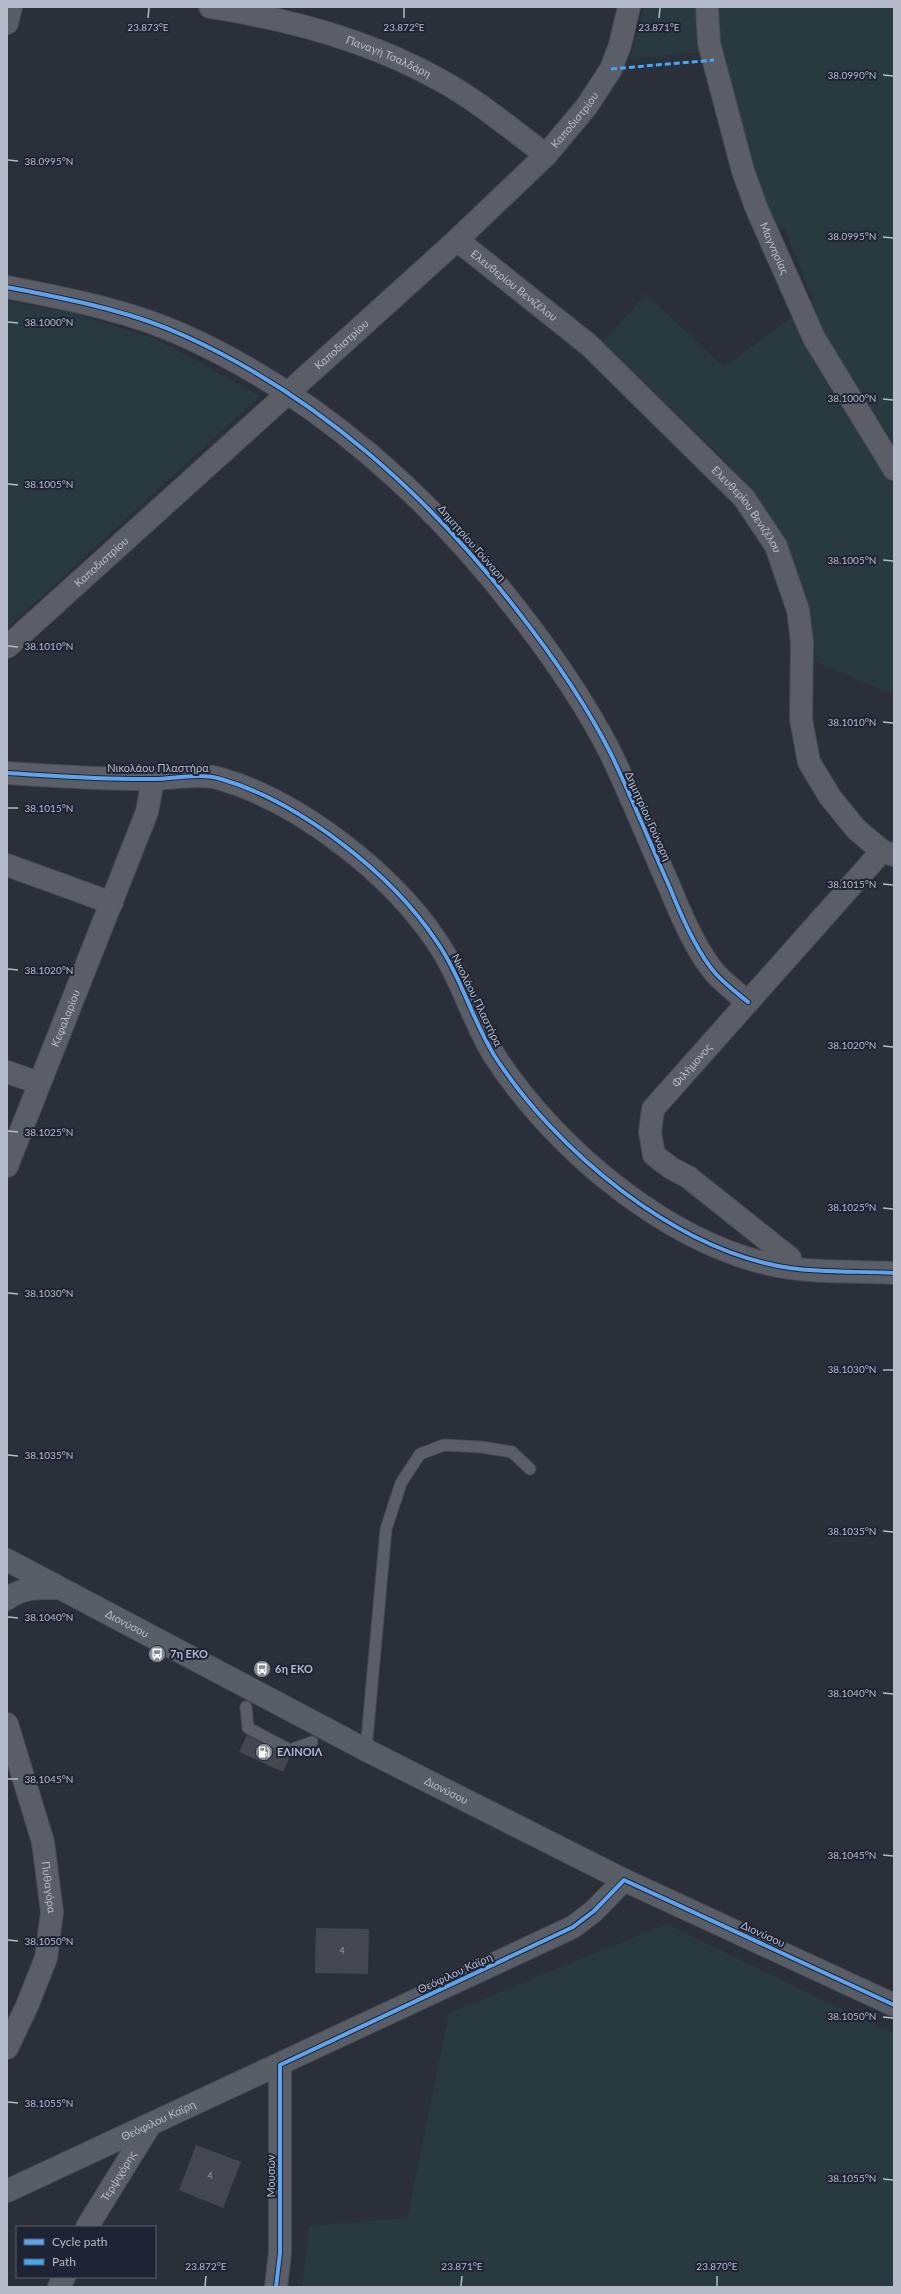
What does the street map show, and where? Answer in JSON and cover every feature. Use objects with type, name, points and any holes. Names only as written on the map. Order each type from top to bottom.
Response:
[{"type":"main road","points":[[7,23],[11,7]]},
{"type":"main road","name":"Διονύσου","points":[[7,1560],[366,1750],[624,1880],[891,1999]]},
{"type":"main road","points":[[7,1599],[13,1594],[29,1588],[61,1588]]},
{"type":"main road","name":"Θεόφιλου Καϊρη","points":[[7,2191],[280,2065],[573,1927],[594,1911],[624,1880]]},
{"type":"street","name":"Παναγή Τσαλδάρη","points":[[210,7],[253,13],[372,48],[440,80],[495,116],[546,155]]},
{"type":"street","name":"Καποδιστρίου","points":[[7,647],[457,240],[546,155],[587,106],[611,69],[620,45],[629,7]]},
{"type":"street","name":"Μαγνησίας","points":[[707,7],[709,43],[743,171],[756,207],[814,338],[894,469]]},
{"type":"street","name":"Ελευθερίου Βενιζέλου","points":[[457,240],[589,345],[744,498],[776,546],[798,610],[802,642],[800,719],[809,762],[830,797],[852,824],[888,853]]},
{"type":"street","name":"Δημητρίου Γούναρη","points":[[7,287],[76,301],[127,315],[183,335],[233,361],[288,394],[374,457],[435,513],[478,560],[570,681],[610,754],[685,924],[714,973],[748,1002]]},
{"type":"street","name":"Νικολάου Πλαστήρα","points":[[7,774],[153,779],[205,776],[232,782],[299,815],[358,856],[397,892],[438,942],[493,1053],[531,1106],[592,1166],[655,1215],[730,1253],[790,1268],[894,1273]]},
{"type":"street","name":"Κεφαλαρίου","points":[[7,1166],[147,812],[153,779]]},
{"type":"street","name":"Φιλήμονος","points":[[790,1268],[790,1258],[688,1177],[671,1168],[654,1155],[650,1132],[653,1109],[748,1002],[888,853]]},
{"type":"street","points":[[7,864],[112,903]]},
{"type":"street","points":[[7,1072],[39,1083]]},
{"type":"street","name":"Πυθαγόρα","points":[[7,1724],[43,1842],[52,1912],[46,1958],[27,2006],[7,2048]]},
{"type":"street","name":"Μουσών","points":[[276,2287],[280,2253],[280,2065]]},
{"type":"street","name":"Τερψιχόρης","points":[[88,2226],[150,2125]]},
{"type":"street","points":[[59,2287],[64,2278]]},
{"type":"lane","points":[[366,1750],[386,1529],[402,1483],[420,1454],[444,1446],[480,1447],[512,1452],[530,1469]]},
{"type":"lane","points":[[246,1707],[248,1728],[290,1750],[312,1742]]},
{"type":"shaded area","points":[[644,7],[894,7],[894,695],[814,661],[809,606],[790,560],[759,504],[723,458],[603,342],[646,294],[724,367],[813,301],[785,230],[765,217],[722,50],[630,59]]},
{"type":"shaded area","points":[[7,301],[69,312],[154,338],[260,396],[7,628]]},
{"type":"shaded area","points":[[666,1924],[894,2034],[894,2287],[302,2287],[309,2226],[407,2218],[449,2013]]},
{"type":"building","points":[[247,1735],[290,1757],[283,1772],[239,1752]]},
{"type":"building","points":[[316,1928],[369,1929],[368,1974],[315,1973]]},
{"type":"building","points":[[196,2145],[241,2162],[223,2208],[179,2190]]},
{"type":"marked path","points":[[611,69],[714,60]]},
{"type":"cycle path","points":[[7,287],[97,306],[142,319],[185,336],[234,360],[280,388],[325,419],[367,452],[407,488],[446,527],[482,567],[529,626],[579,697],[611,754],[696,945],[709,966],[716,974],[748,1002]]},
{"type":"cycle path","points":[[7,773],[118,779],[155,779],[205,776],[221,779],[251,790],[282,805],[312,823],[342,844],[370,867],[418,916],[437,942],[453,969],[479,1027],[494,1055],[520,1091],[550,1126],[584,1160],[622,1191],[662,1218],[704,1241],[747,1258],[803,1270],[894,1273]]},
{"type":"cycle path","points":[[276,2287],[280,2253],[280,2065],[573,1927],[594,1911],[624,1880],[894,2005]]},
{"type":"place","name":"7η ΕΚΟ","points":[[157,1654]]},
{"type":"place","name":"6η ΕΚΟ","points":[[262,1669]]},
{"type":"place","name":"ΕΛΙΝΟΙΛ","points":[[264,1752]]}]
